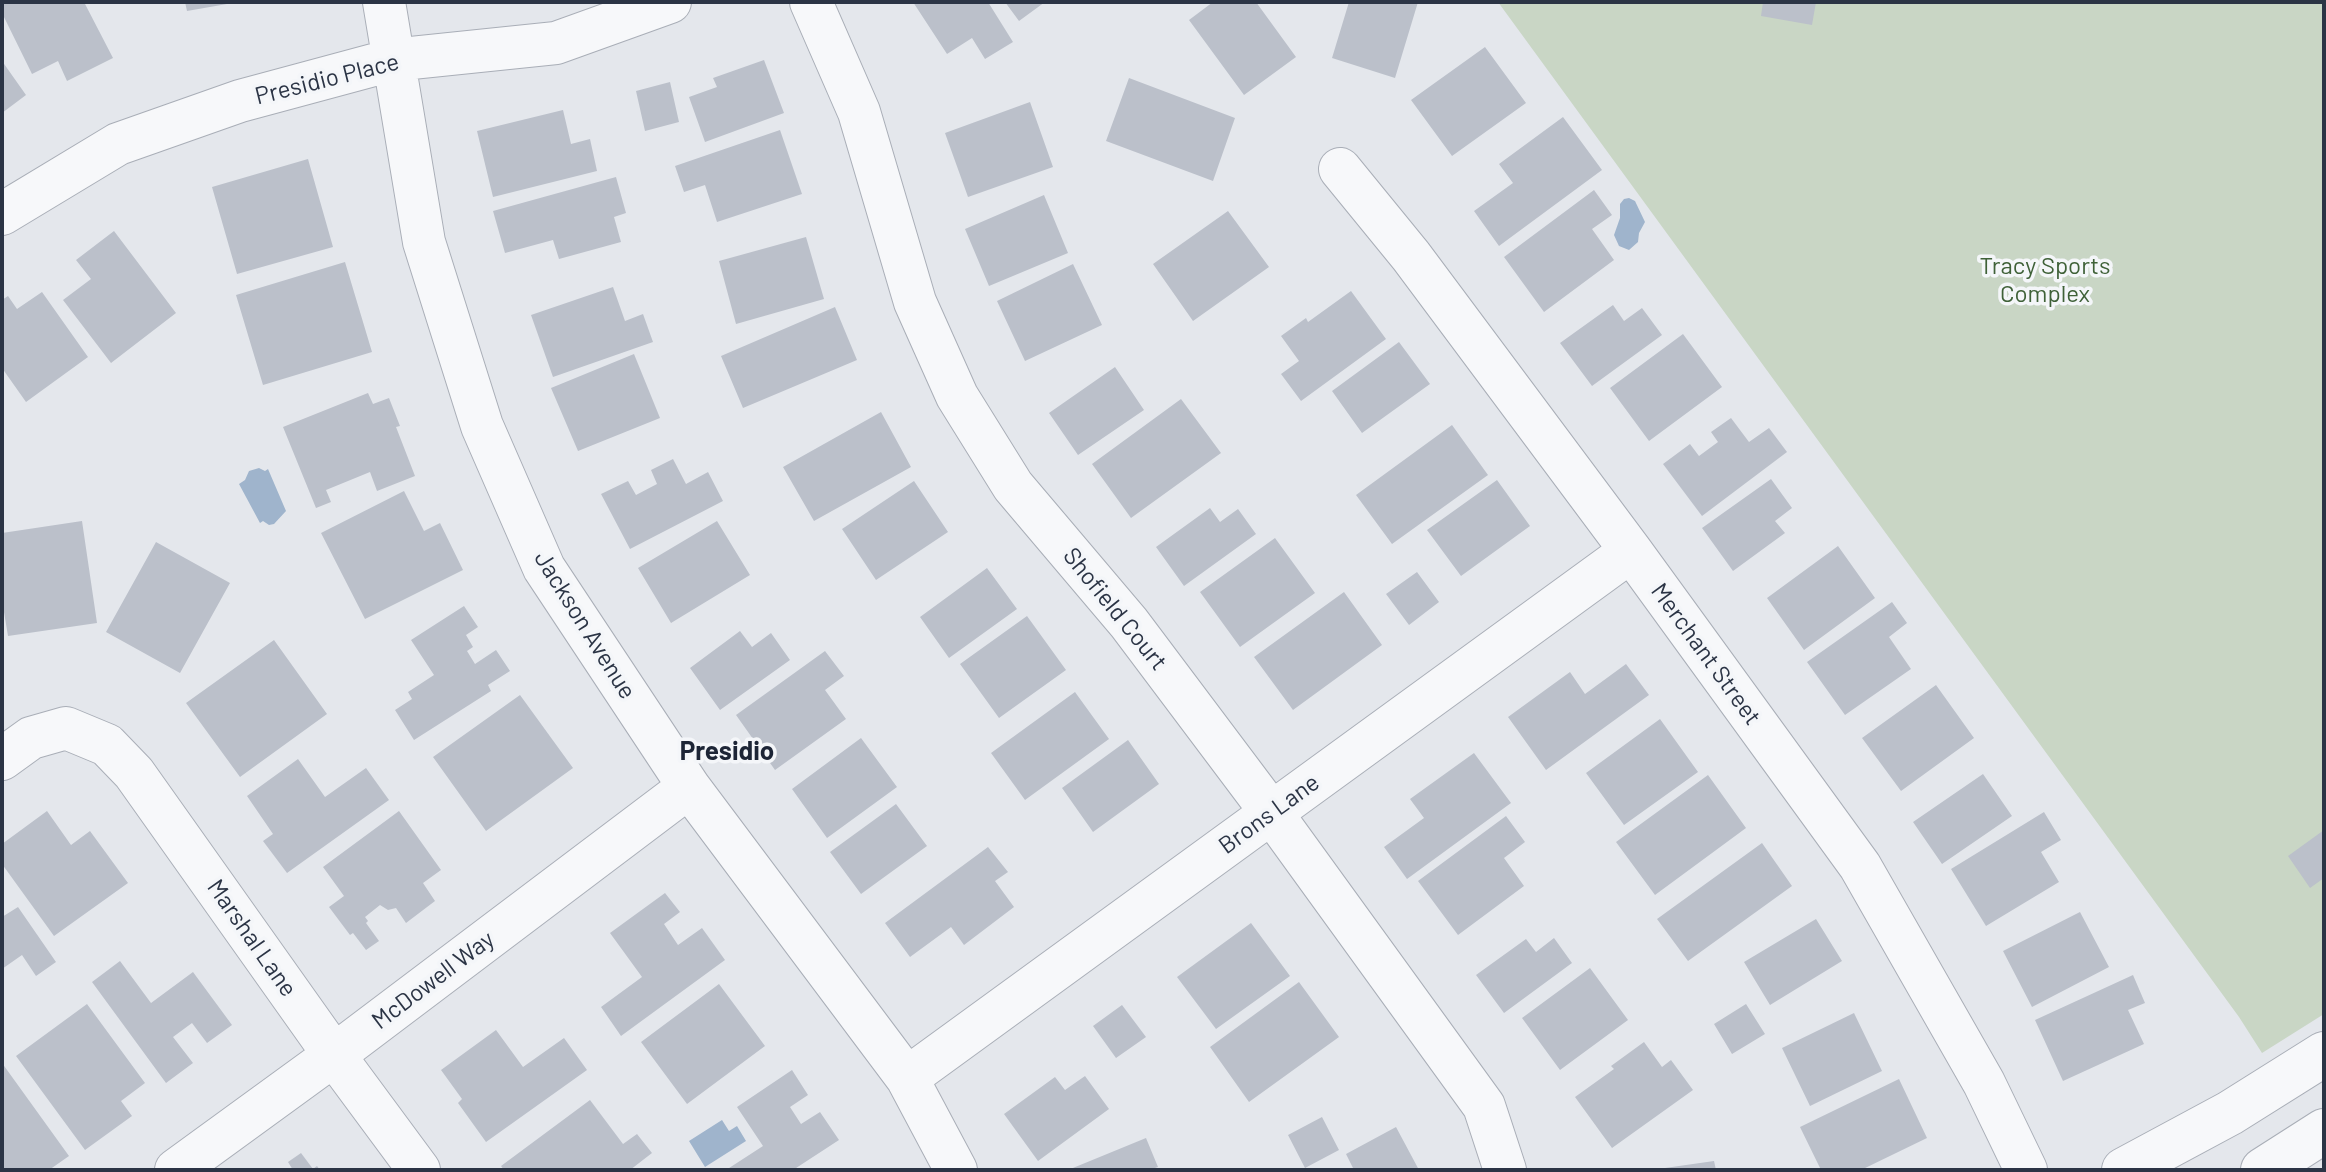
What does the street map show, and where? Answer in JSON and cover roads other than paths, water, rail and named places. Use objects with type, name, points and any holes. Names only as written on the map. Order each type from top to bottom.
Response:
[{"type":"street","name":"Jackson Avenue","points":[[384,2],[424,242],[482,426],[544,568],[689,787],[907,1078],[956,1170]]},
{"type":"street","name":"Presidio Place","points":[[2,214],[118,144],[240,101],[392,60],[556,43],[670,2]]},
{"type":"street","name":"Shofield Court","points":[[811,2],[859,112],[915,302],[957,396],[1013,486],[1129,623],[1271,812],[1484,1106],[1505,1170]]},
{"type":"street","name":"Merchant Street","points":[[1340,169],[1411,256],[1860,866],[1984,1083],[2026,1170]]},
{"type":"street","name":"Brons Lane","points":[[907,1078],[1631,551]]},
{"type":"street","name":"Marshal Lane","points":[[2,759],[31,738],[66,728],[107,745],[134,773],[419,1170]]},
{"type":"street","name":"McDowell Way","points":[[176,1170],[689,787]]},
{"type":"street","points":[[2124,1170],[2230,1113],[2324,1054]]},
{"type":"street","points":[[2263,1170],[2324,1131]]},
{"type":"water","points":[[1629,198],[1635,201],[1645,222],[1638,242],[1629,250],[1619,246],[1614,235],[1620,218],[1620,204]]},
{"type":"water","points":[[268,469],[286,511],[274,524],[260,523],[239,484],[249,471]]},
{"type":"water","points":[[722,1120],[729,1131],[737,1126],[746,1141],[705,1167],[689,1141]]},
{"type":"district","name":"Presidio","points":[[727,751]]},
{"type":"park label","name":"Tracy Sports Complex","points":[[2045,280]]}]
